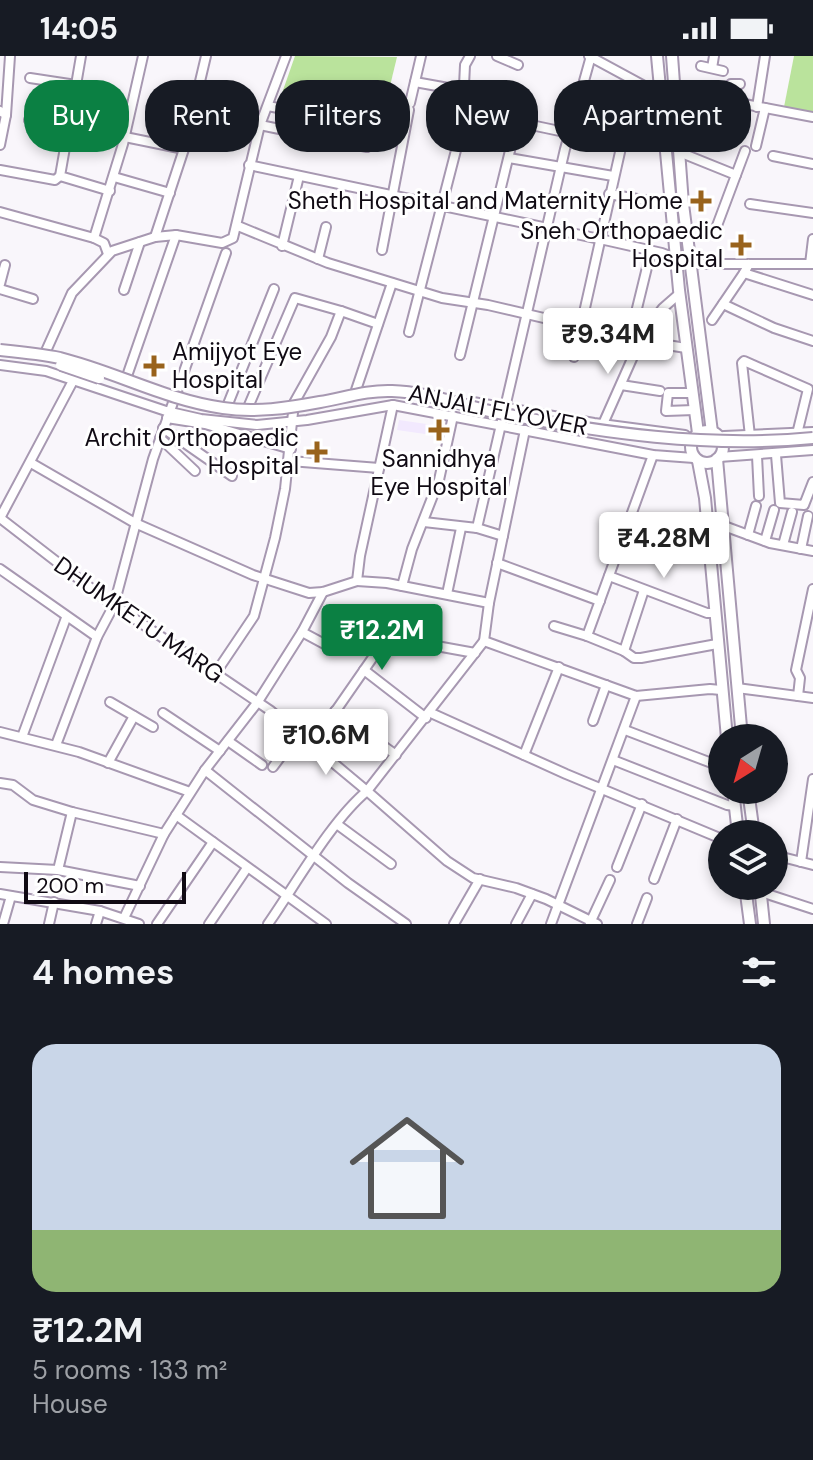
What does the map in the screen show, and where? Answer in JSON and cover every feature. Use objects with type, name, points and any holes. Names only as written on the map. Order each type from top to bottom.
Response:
[{"type":"main road","points":[[657,56],[659,80]]},
{"type":"main road","points":[[672,56],[675,80]]},
{"type":"main road","points":[[666,152],[679,294],[697,434],[691,449],[696,459],[706,509],[725,724]]},
{"type":"main road","points":[[679,152],[715,434],[723,445],[718,458],[719,497],[741,724]]},
{"type":"main road","name":"ANJALI FLYOVER","points":[[0,348],[61,359],[172,397],[227,409],[281,409],[365,392],[390,391],[415,393],[499,413],[640,436],[733,442],[813,438]]},
{"type":"main road","name":"ANJALI FLYOVER","points":[[0,356],[59,365],[169,403],[226,415],[282,415],[390,397],[414,399],[520,423],[654,444],[719,448],[813,447]]},
{"type":"main road","points":[[697,434],[715,434]]},
{"type":"main road","points":[[696,459],[708,463],[718,458]]},
{"type":"main road","points":[[735,806],[736,820]]},
{"type":"main road","points":[[747,900],[750,924]]},
{"type":"main road","points":[[761,900],[764,924]]},
{"type":"street","points":[[0,145],[10,56]]},
{"type":"street","points":[[77,80],[81,56]]},
{"type":"street","points":[[129,119],[143,56]]},
{"type":"street","points":[[200,80],[206,56]]},
{"type":"street","points":[[46,351],[72,293],[112,251],[155,237],[176,235],[222,243],[233,238],[260,125],[286,56]]},
{"type":"street","points":[[382,250],[421,56]]},
{"type":"street","points":[[465,80],[465,65],[470,56]]},
{"type":"street","points":[[497,56],[518,65]]},
{"type":"street","points":[[583,80],[590,56],[634,80]]},
{"type":"street","points":[[712,68],[714,56]]},
{"type":"street","points":[[756,146],[765,56]]},
{"type":"street","points":[[701,66],[723,71]]},
{"type":"street","points":[[30,78],[43,80]]},
{"type":"street","points":[[415,82],[426,84]]},
{"type":"street","points":[[260,125],[367,147],[373,127],[268,106]]},
{"type":"street","points":[[751,106],[813,117]]},
{"type":"street","points":[[460,355],[517,122],[554,130]]},
{"type":"street","points":[[0,170],[55,180],[60,176],[64,152]]},
{"type":"street","points":[[94,238],[121,152]]},
{"type":"street","points":[[155,237],[183,152]]},
{"type":"street","points":[[409,332],[456,152]]},
{"type":"street","points":[[477,528],[565,152]]},
{"type":"street","points":[[574,357],[619,152]]},
{"type":"street","points":[[679,152],[736,175]]},
{"type":"street","points":[[715,231],[745,152]]},
{"type":"street","points":[[773,156],[813,164]]},
{"type":"street","points":[[509,158],[613,176]]},
{"type":"street","points":[[249,165],[600,239],[691,264],[747,268],[812,264],[813,239]]},
{"type":"street","points":[[60,176],[110,191]]},
{"type":"street","points":[[282,246],[299,176]]},
{"type":"street","points":[[114,177],[170,193]]},
{"type":"street","points":[[609,194],[671,205]]},
{"type":"street","points":[[750,204],[813,213]]},
{"type":"street","points":[[0,212],[94,238],[104,243],[108,254]]},
{"type":"street","points":[[238,226],[318,259],[419,291],[686,348]]},
{"type":"street","points":[[318,259],[326,227]]},
{"type":"street","points":[[127,376],[176,235]]},
{"type":"street","points":[[124,290],[140,242]]},
{"type":"street","points":[[630,337],[651,251]]},
{"type":"street","points":[[56,745],[97,637],[114,605],[163,428],[226,253]]},
{"type":"street","points":[[5,265],[0,286],[33,299]]},
{"type":"street","points":[[747,268],[813,295]]},
{"type":"street","points":[[712,320],[747,268]]},
{"type":"street","points":[[356,390],[392,283]]},
{"type":"street","points":[[228,404],[274,289]]},
{"type":"street","points":[[603,424],[650,324],[679,294]]},
{"type":"street","points":[[249,405],[295,298],[378,324]]},
{"type":"street","points":[[723,304],[813,341]]},
{"type":"street","points":[[215,674],[254,616],[265,580],[290,461],[294,403],[331,337],[341,311]]},
{"type":"street","points":[[0,348],[46,351],[175,393],[228,404],[294,403],[356,390],[409,388],[503,409],[697,434]]},
{"type":"street","points":[[750,436],[744,361],[808,389],[797,434]]},
{"type":"street","points":[[0,365],[46,371],[74,379],[168,415],[291,449]]},
{"type":"street","points":[[0,518],[74,379]]},
{"type":"street","points":[[621,385],[660,391]]},
{"type":"street","points":[[691,393],[668,393],[666,411],[694,410]]},
{"type":"street","points":[[168,415],[257,425],[393,405],[653,455],[696,459]]},
{"type":"street","points":[[357,581],[393,405]]},
{"type":"street","points":[[402,586],[408,561],[439,480],[453,416]]},
{"type":"street","points":[[163,428],[232,476]]},
{"type":"street","points":[[268,924],[314,856],[484,641],[525,430]]},
{"type":"street","points":[[715,434],[750,436],[813,432]]},
{"type":"street","points":[[160,438],[195,471]]},
{"type":"street","points":[[718,458],[776,455],[813,447]]},
{"type":"street","points":[[587,636],[653,455]]},
{"type":"street","points":[[776,455],[780,503],[804,505],[813,482]]},
{"type":"street","points":[[757,456],[759,496]]},
{"type":"street","points":[[290,461],[379,468]]},
{"type":"street","points":[[31,463],[135,523],[265,580],[309,593],[323,592],[357,581],[402,586],[489,603]]},
{"type":"street","points":[[759,480],[772,479]]},
{"type":"street","points":[[748,535],[756,506]]},
{"type":"street","points":[[765,541],[774,510]]},
{"type":"street","points":[[783,545],[792,512]]},
{"type":"street","points":[[801,549],[808,516]]},
{"type":"street","name":"DHUMKETU MARG","points":[[0,518],[114,605],[298,733],[447,861],[480,879],[532,894],[593,923]]},
{"type":"street","points":[[424,522],[477,528],[503,536]]},
{"type":"street","points":[[724,526],[765,541],[813,551]]},
{"type":"street","points":[[447,594],[461,528]]},
{"type":"street","points":[[497,563],[600,601]]},
{"type":"street","points":[[0,569],[97,637]]},
{"type":"street","points":[[609,576],[714,613]]},
{"type":"street","points":[[798,696],[800,678],[796,670],[808,635],[813,589]]},
{"type":"street","points":[[624,651],[644,590]]},
{"type":"street","points":[[124,918],[164,834],[205,770],[257,703],[323,592]]},
{"type":"street","points":[[22,737],[66,618]]},
{"type":"street","points":[[554,626],[587,636],[634,658],[717,644]]},
{"type":"street","points":[[342,627],[475,653]]},
{"type":"street","points":[[302,632],[330,647]]},
{"type":"street","points":[[312,745],[387,637]]},
{"type":"street","points":[[484,641],[636,696],[721,690]]},
{"type":"street","points":[[524,755],[559,667]]},
{"type":"street","points":[[364,670],[428,715],[708,833]]},
{"type":"street","points":[[593,721],[606,685]]},
{"type":"street","points":[[737,688],[813,698]]},
{"type":"street","points":[[551,924],[636,696]]},
{"type":"street","points":[[110,702],[153,727]]},
{"type":"street","points":[[335,711],[396,755]]},
{"type":"street","points":[[163,713],[220,751]]},
{"type":"street","points":[[108,763],[134,716]]},
{"type":"street","points":[[625,730],[708,762]]},
{"type":"street","points":[[0,732],[56,745],[190,792]]},
{"type":"street","points":[[273,767],[298,733]]},
{"type":"street","points":[[228,741],[262,765]]},
{"type":"street","points":[[613,760],[735,806]]},
{"type":"street","points":[[205,770],[406,924]]},
{"type":"street","points":[[801,862],[813,779]]},
{"type":"street","points":[[0,783],[13,785],[33,800],[164,834]]},
{"type":"street","points":[[617,867],[642,804]]},
{"type":"street","points":[[58,870],[72,812]]},
{"type":"street","points":[[176,815],[326,924]]},
{"type":"street","points":[[654,879],[677,819]]},
{"type":"street","points":[[338,825],[391,864]]},
{"type":"street","points":[[157,924],[213,842]]},
{"type":"street","points":[[788,859],[813,865]]},
{"type":"street","points":[[0,867],[58,870],[140,886]]},
{"type":"street","points":[[209,924],[247,868]]},
{"type":"street","points":[[454,924],[480,879]]},
{"type":"street","points":[[593,923],[610,880]]},
{"type":"street","points":[[0,894],[100,911],[139,924]]},
{"type":"street","points":[[516,924],[532,894]]},
{"type":"street","points":[[3,924],[11,896]]},
{"type":"street","points":[[637,924],[647,898]]},
{"type":"street","points":[[788,900],[813,909]]},
{"type":"street","points":[[49,924],[54,902]]},
{"type":"street","points":[[96,924],[100,911]]},
{"type":"shaded area","points":[[399,420],[447,427],[446,437],[397,430]]},
{"type":"green space","points":[[295,56],[397,57],[391,80],[287,80]]},
{"type":"green space","points":[[794,56],[813,56],[813,112],[784,107]]},
{"type":"place","name":"Sheth Hospital and Maternity Home","points":[[701,201]]},
{"type":"place","name":"Sneh Orthopaedic Hospital","points":[[741,245]]},
{"type":"place","name":"Amijyot Eye Hospital","points":[[154,366]]},
{"type":"place","name":"Sannidhya Eye Hospital","points":[[439,430]]},
{"type":"place","name":"Archit Orthopaedic Hospital","points":[[317,452]]}]
